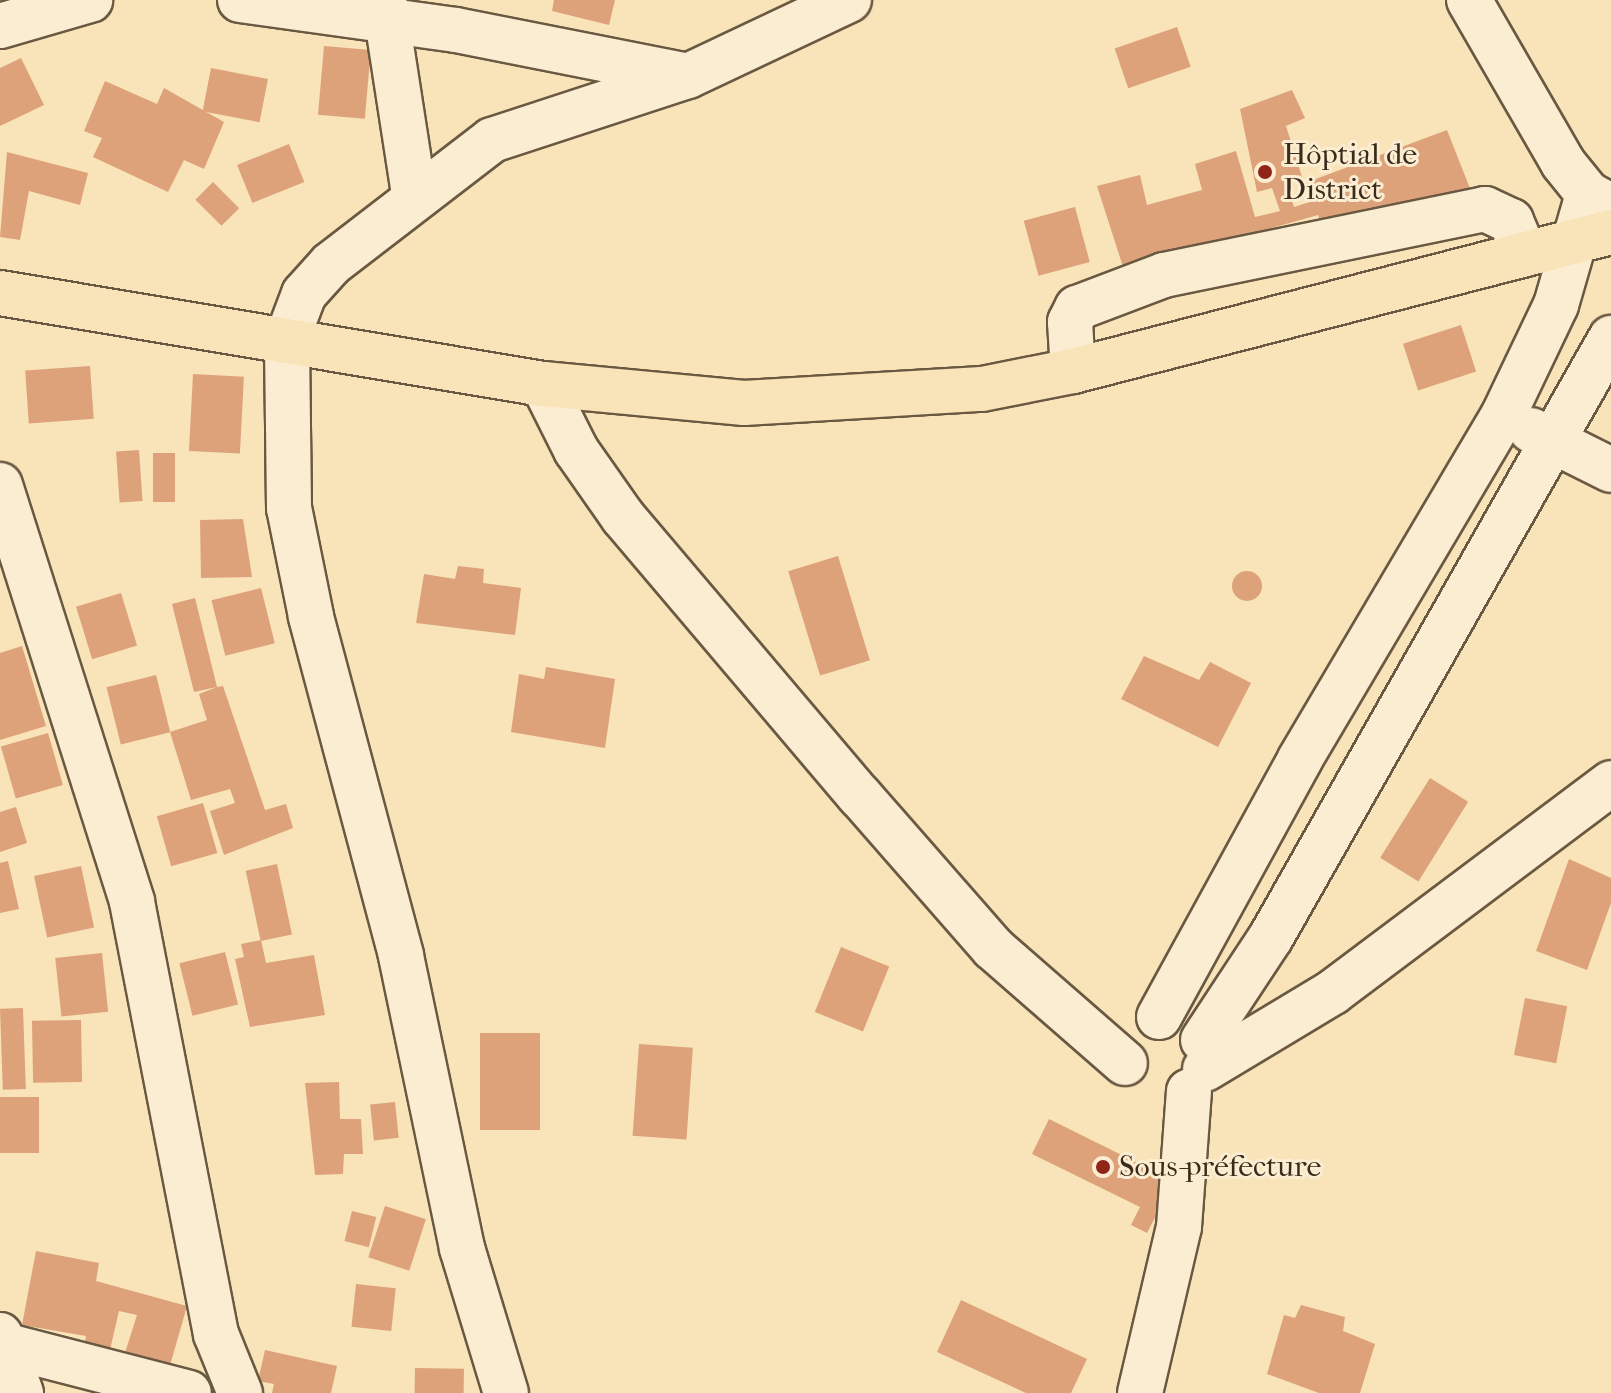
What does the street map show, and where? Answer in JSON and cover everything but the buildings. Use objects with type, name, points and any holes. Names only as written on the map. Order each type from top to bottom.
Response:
[{"type":"main road","points":[[0,293],[543,384],[744,403],[982,389],[1073,371],[1594,236]]},
{"type":"street","points":[[0,26],[90,0]]},
{"type":"street","points":[[240,0],[385,9],[688,76]]},
{"type":"street","points":[[506,1393],[462,1248],[401,955],[311,616],[289,508],[287,339],[304,294],[414,194],[492,140],[688,76],[849,0]]},
{"type":"street","points":[[1125,1063],[1137,1028],[1159,1017],[1300,759],[1503,416],[1556,305],[1594,236],[1600,200],[1469,0]]},
{"type":"street","points":[[385,9],[414,194]]},
{"type":"street","points":[[1073,371],[1070,322],[1077,308],[1164,275],[1485,209],[1511,221],[1525,254]]},
{"type":"street","points":[[1140,1393],[1179,1227],[1199,1067],[1555,442],[1611,338]]},
{"type":"street","points":[[543,384],[576,450],[623,517],[860,796],[993,948],[1125,1063],[1149,1095],[1333,992],[1611,783]]},
{"type":"street","points":[[1503,416],[1611,470]]},
{"type":"street","points":[[0,485],[132,902],[216,1334],[240,1393]]},
{"type":"street","points":[[1159,1017],[1185,1022],[1199,1067]]},
{"type":"street","points":[[6,1364],[189,1393]]},
{"type":"place","name":"Hôptial de District","points":[[1265,172]]},
{"type":"place","name":"Sous-préfecture","points":[[1103,1167]]}]
